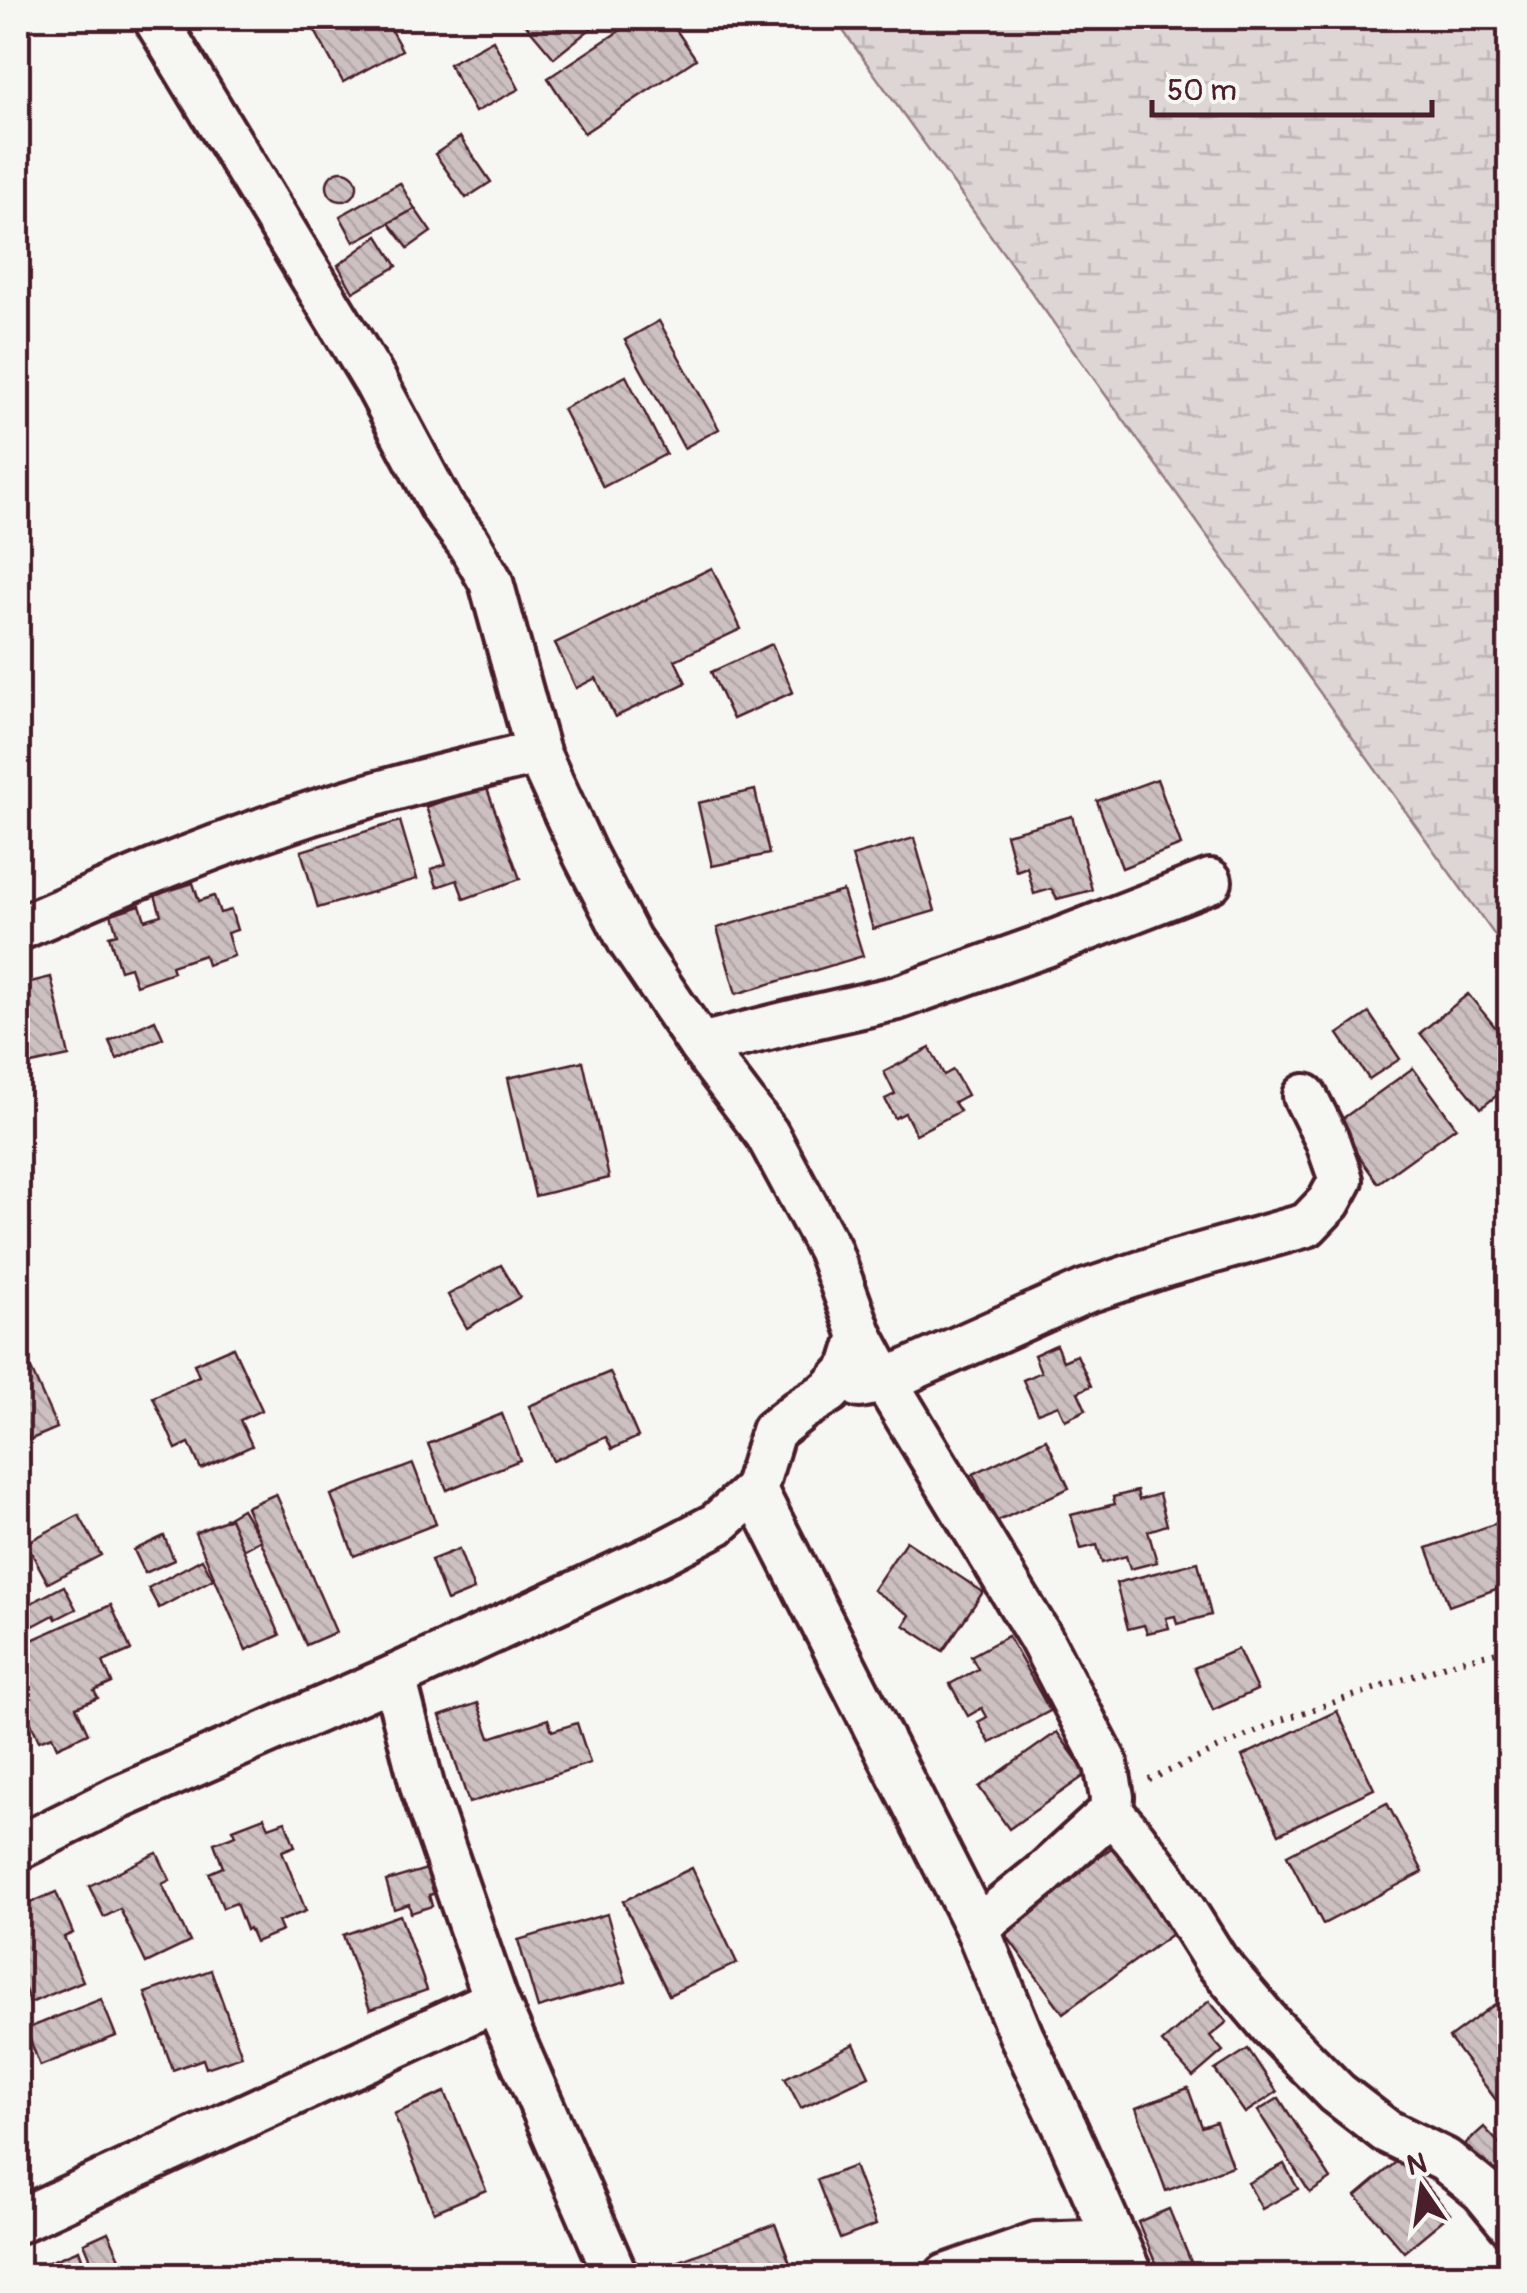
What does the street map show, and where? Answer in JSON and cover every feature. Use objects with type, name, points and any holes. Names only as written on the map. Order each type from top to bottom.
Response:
[{"type":"street","points":[[155,18],[375,381],[442,507],[468,542],[490,582],[538,753],[585,855],[629,940],[766,1134],[829,1249],[861,1336],[885,1382],[1040,1636],[1106,1764],[1111,1804],[1162,1874],[1216,1961],[1272,2027],[1337,2093],[1386,2131],[1445,2160],[1483,2191],[1510,2224]]},
{"type":"street","points":[[18,929],[145,873],[296,818],[538,753]]},
{"type":"street","points":[[700,1045],[897,998],[1210,881]]},
{"type":"street","points":[[829,1392],[885,1382],[1084,1292],[1307,1225],[1330,1202],[1341,1180],[1305,1096]]},
{"type":"street","points":[[18,1848],[116,1799],[394,1677],[717,1524],[755,1490],[774,1432],[829,1392],[851,1368],[861,1336]]},
{"type":"street","points":[[755,1490],[977,1928],[1021,2036],[1123,2258]]},
{"type":"street","points":[[394,1677],[424,1788],[496,2000],[616,2276]]},
{"type":"street","points":[[977,1928],[1042,1875],[1111,1804]]},
{"type":"street","points":[[18,2221],[496,2000]]},
{"type":"street","points":[[946,2276],[1036,2244],[1123,2258]]},
{"type":"path","points":[[1111,1804],[1281,1720],[1458,1661],[1510,1649]]},
{"type":"green space","points":[[832,18],[1509,18],[1509,955],[839,25]]},
{"type":"building","points":[[308,18],[384,18],[402,50],[343,82]]},
{"type":"building","points":[[523,18],[604,18],[554,58]]},
{"type":"building","points":[[639,18],[668,18],[696,59],[584,133],[548,78]]},
{"type":"building","points":[[493,40],[519,89],[475,112],[449,64]]},
{"type":"building","points":[[460,137],[491,182],[466,198],[435,154]]},
{"type":"building","points":[[342,171],[356,180],[357,186],[348,200],[342,201],[328,192],[327,186],[336,172]]},
{"type":"building","points":[[400,183],[415,209],[354,242],[340,216]]},
{"type":"building","points":[[415,209],[431,232],[408,248],[389,223]]},
{"type":"building","points":[[378,236],[397,266],[353,292],[338,265]]},
{"type":"building","points":[[659,321],[719,429],[684,448],[625,340]]},
{"type":"building","points":[[626,376],[666,454],[603,487],[563,409]]},
{"type":"building","points":[[712,568],[741,629],[675,660],[686,683],[615,717],[596,678],[576,688],[555,643]]},
{"type":"building","points":[[772,644],[793,692],[733,719],[711,672]]},
{"type":"building","points":[[1157,779],[1181,845],[1122,868],[1097,801]]},
{"type":"building","points":[[486,786],[520,879],[464,899],[457,880],[437,887],[431,869],[446,864],[426,807]]},
{"type":"building","points":[[755,790],[769,854],[712,866],[698,803]]},
{"type":"building","points":[[1072,816],[1092,890],[1057,899],[1051,889],[1034,894],[1027,867],[1016,871],[1006,834]]},
{"type":"building","points":[[400,821],[417,879],[318,908],[301,851]]},
{"type":"building","points":[[914,838],[935,911],[873,929],[852,856]]},
{"type":"building","points":[[193,883],[199,901],[214,896],[220,913],[231,910],[237,930],[227,933],[234,956],[207,965],[204,955],[171,966],[173,972],[136,985],[130,967],[120,970],[109,936],[117,934],[111,914],[140,905],[145,920],[161,915],[155,895]]},
{"type":"building","points":[[843,891],[863,956],[736,994],[717,928]]},
{"type":"building","points":[[51,977],[69,1056],[18,1067],[18,985]]},
{"type":"building","points":[[1468,994],[1510,1045],[1510,1085],[1481,1108],[1420,1033]]},
{"type":"building","points":[[1369,1013],[1400,1059],[1369,1079],[1338,1034]]},
{"type":"building","points":[[155,1020],[163,1038],[117,1059],[109,1041]]},
{"type":"building","points":[[930,1048],[944,1075],[953,1070],[967,1095],[954,1102],[960,1111],[916,1134],[905,1113],[895,1118],[885,1099],[895,1094],[884,1072]]},
{"type":"building","points":[[583,1061],[609,1178],[535,1196],[508,1078]]},
{"type":"building","points":[[1413,1068],[1456,1127],[1378,1183],[1335,1124]]},
{"type":"building","points":[[501,1265],[520,1297],[467,1328],[448,1295]]},
{"type":"building","points":[[1056,1345],[1063,1361],[1077,1355],[1091,1386],[1078,1392],[1086,1410],[1065,1420],[1058,1405],[1038,1413],[1023,1380],[1041,1372],[1034,1355]]},
{"type":"building","points":[[233,1347],[262,1410],[240,1420],[252,1446],[201,1469],[189,1443],[176,1449],[153,1397],[199,1376],[194,1364]]},
{"type":"building","points":[[30,1367],[57,1428],[29,1440],[18,1414],[18,1372]]},
{"type":"building","points":[[610,1372],[638,1437],[612,1449],[606,1437],[553,1461],[529,1406]]},
{"type":"building","points":[[502,1414],[520,1460],[447,1490],[428,1444]]},
{"type":"building","points":[[1046,1439],[1069,1488],[996,1522],[973,1474]]},
{"type":"building","points":[[413,1464],[436,1524],[354,1556],[331,1495]]},
{"type":"building","points":[[1137,1491],[1139,1500],[1159,1494],[1167,1525],[1148,1531],[1157,1562],[1130,1569],[1126,1556],[1102,1563],[1097,1545],[1081,1549],[1071,1515],[1115,1504],[1113,1497]]},
{"type":"building","points":[[276,1494],[336,1632],[306,1645],[246,1507]]},
{"type":"building","points":[[242,1509],[261,1540],[243,1550],[225,1519]]},
{"type":"building","points":[[79,1515],[101,1555],[48,1583],[26,1543]]},
{"type":"building","points":[[230,1518],[280,1635],[246,1650],[195,1533]]},
{"type":"building","points":[[1505,1520],[1510,1532],[1510,1584],[1449,1606],[1427,1548]]},
{"type":"building","points":[[164,1536],[174,1560],[145,1573],[134,1550]]},
{"type":"building","points":[[906,1541],[983,1592],[943,1651],[904,1625],[910,1615],[873,1590]]},
{"type":"building","points":[[459,1549],[474,1590],[447,1601],[431,1560]]},
{"type":"building","points":[[202,1559],[213,1579],[159,1608],[148,1588]]},
{"type":"building","points":[[1198,1562],[1211,1615],[1177,1624],[1175,1616],[1166,1618],[1169,1628],[1147,1633],[1144,1625],[1128,1629],[1116,1583]]},
{"type":"building","points":[[64,1586],[76,1609],[56,1619],[54,1615],[18,1634],[18,1610]]},
{"type":"building","points":[[111,1605],[131,1650],[103,1662],[112,1683],[94,1691],[98,1698],[76,1707],[88,1733],[57,1747],[52,1736],[39,1741],[18,1694],[18,1646]]},
{"type":"building","points":[[1008,1636],[1050,1711],[990,1743],[978,1722],[987,1717],[982,1708],[968,1716],[950,1684],[978,1669],[971,1656]]},
{"type":"building","points":[[1238,1649],[1257,1690],[1213,1710],[1194,1668]]},
{"type":"building","points":[[478,1703],[490,1738],[548,1719],[552,1731],[577,1723],[590,1763],[469,1803],[440,1716]]},
{"type":"building","points":[[1337,1711],[1374,1789],[1279,1834],[1242,1756]]},
{"type":"building","points":[[1057,1732],[1087,1774],[1009,1829],[979,1787]]},
{"type":"building","points":[[1387,1803],[1423,1872],[1323,1924],[1287,1855]]},
{"type":"building","points":[[264,1817],[269,1827],[285,1821],[295,1846],[282,1851],[306,1911],[278,1922],[282,1931],[255,1942],[236,1903],[223,1908],[209,1873],[223,1867],[214,1843],[236,1835],[233,1829]]},
{"type":"building","points":[[1121,1841],[1183,1926],[1063,2013],[1001,1928]]},
{"type":"building","points":[[157,1853],[170,1880],[162,1884],[190,1942],[146,1963],[120,1909],[104,1917],[89,1886]]},
{"type":"building","points":[[440,1865],[448,1890],[429,1895],[432,1906],[411,1913],[409,1904],[394,1909],[386,1881]]},
{"type":"building","points":[[692,1868],[737,1963],[669,1995],[623,1901]]},
{"type":"building","points":[[56,1892],[73,1933],[64,1937],[83,1981],[30,2003],[18,1972],[18,1908]]},
{"type":"building","points":[[607,1914],[626,1982],[538,2008],[518,1940]]},
{"type":"building","points":[[400,1915],[427,1990],[370,2010],[343,1935]]},
{"type":"building","points":[[211,1970],[242,2056],[206,2068],[203,2059],[173,2070],[145,1993]]},
{"type":"building","points":[[1510,1993],[1510,2090],[1496,2100],[1449,2038]]},
{"type":"building","points":[[101,1999],[116,2036],[40,2066],[26,2029]]},
{"type":"building","points":[[1209,2001],[1227,2022],[1210,2036],[1223,2051],[1193,2077],[1162,2042]]},
{"type":"building","points":[[854,2044],[869,2076],[801,2108],[785,2078]]},
{"type":"building","points":[[1248,2049],[1277,2092],[1245,2113],[1215,2070]]},
{"type":"building","points":[[18,2074],[30,2103],[18,2109]]},
{"type":"building","points":[[1188,2088],[1202,2127],[1216,2122],[1232,2166],[1166,2191],[1136,2108]]},
{"type":"building","points":[[445,2092],[486,2190],[434,2212],[394,2114]]},
{"type":"building","points":[[1279,2098],[1331,2179],[1310,2193],[1258,2111]]},
{"type":"building","points":[[1484,2127],[1510,2155],[1510,2175],[1501,2183],[1465,2144]]},
{"type":"building","points":[[1402,2157],[1450,2214],[1404,2252],[1356,2196]]},
{"type":"building","points":[[1284,2164],[1298,2189],[1262,2209],[1248,2183]]},
{"type":"building","points":[[854,2166],[876,2225],[840,2239],[817,2180]]},
{"type":"building","points":[[1169,2209],[1193,2267],[1174,2276],[1161,2276],[1138,2222]]},
{"type":"building","points":[[775,2224],[795,2276],[677,2276],[672,2264]]},
{"type":"building","points":[[108,2232],[128,2276],[98,2276],[84,2243]]},
{"type":"building","points":[[79,2250],[88,2276],[22,2276],[21,2273]]}]
